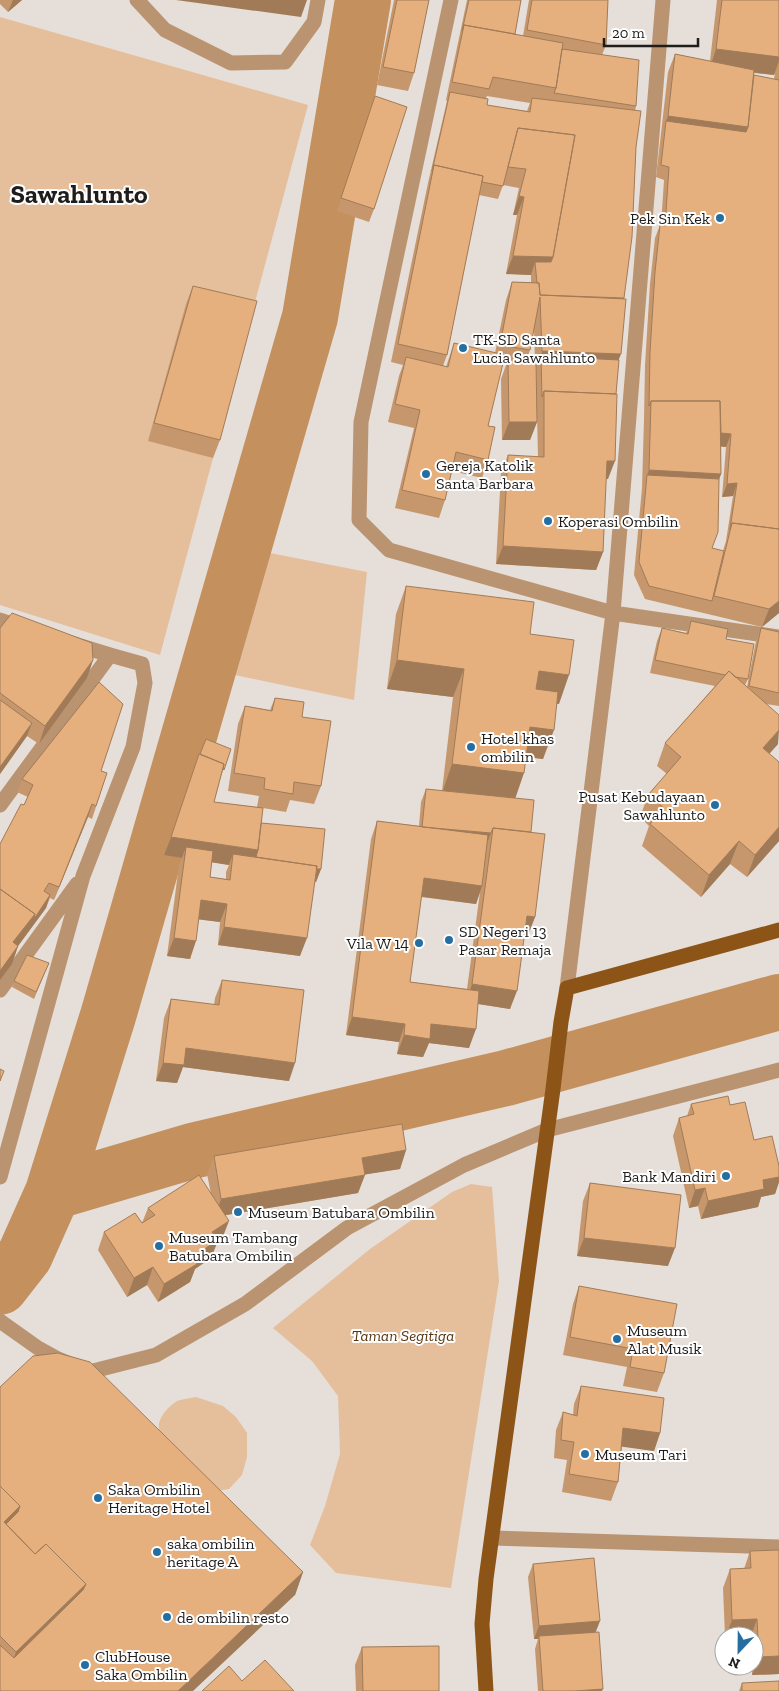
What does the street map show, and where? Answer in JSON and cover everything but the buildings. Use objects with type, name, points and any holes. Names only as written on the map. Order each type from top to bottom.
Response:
[{"type":"main road","points":[[486,1691],[482,1624],[486,1579],[558,1042],[567,988],[779,930]]},
{"type":"street","points":[[137,0],[166,30],[231,63],[285,62],[314,22],[318,0]]},
{"type":"street","points":[[451,0],[361,422],[360,520],[389,550],[613,613],[779,637]]},
{"type":"street","points":[[567,988],[613,613],[663,0]]},
{"type":"street","points":[[658,62],[676,66]]},
{"type":"street","points":[[0,621],[37,632]]},
{"type":"street","points":[[0,1177],[83,876],[132,747],[145,683],[142,664],[64,640]]},
{"type":"street","points":[[0,805],[110,655]]},
{"type":"street","points":[[0,990],[83,876]]},
{"type":"street","points":[[0,1321],[38,1348],[89,1372],[156,1355],[245,1304],[347,1228],[464,1165],[547,1130],[779,1070]]},
{"type":"street","points":[[44,1371],[58,1359]]},
{"type":"street","points":[[492,1538],[779,1547]]},
{"type":"green space","points":[[0,17],[308,105],[160,655],[0,605]]},
{"type":"green space","points":[[270,553],[367,572],[354,700],[230,674]]},
{"type":"green space","name":"Taman Segitiga","points":[[471,1184],[492,1187],[499,1281],[451,1588],[336,1573],[310,1545],[325,1506],[340,1454],[338,1396],[312,1361],[273,1328],[370,1249],[452,1192]]},
{"type":"green space","points":[[196,1397],[223,1406],[236,1417],[247,1433],[247,1457],[242,1475],[229,1489],[217,1491],[175,1451],[159,1429],[164,1413],[171,1406],[177,1401]]},
{"type":"waterway","points":[[0,1287],[25,1255],[53,1192],[108,1016],[310,317],[363,0]]},
{"type":"waterway","points":[[53,1192],[192,1151],[506,1078],[779,1002]]},
{"type":"place","name":"Pek Sin Kek","points":[[720,218]]},
{"type":"place","name":"TK-SD Santa Lucia Sawahlunto","points":[[463,348]]},
{"type":"place","name":"Gereja Katolik Santa Barbara","points":[[426,474]]},
{"type":"place","name":"Koperasi Ombilin","points":[[548,521]]},
{"type":"place","name":"Hotel khas ombilin","points":[[471,747]]},
{"type":"place","name":"Pusat Kebudayaan Sawahlunto","points":[[715,805]]},
{"type":"place","name":"SD Negeri 13 Pasar Remaja","points":[[449,940]]},
{"type":"place","name":"Vila W 14","points":[[419,943]]},
{"type":"place","name":"Bank Mandiri","points":[[726,1176]]},
{"type":"place","name":"Museum Batubara Ombilin","points":[[238,1212]]},
{"type":"place","name":"Museum Tambang Batubara Ombilin","points":[[159,1246]]},
{"type":"place","name":"Museum Alat Musik","points":[[617,1339]]},
{"type":"place","name":"Museum Tari","points":[[585,1454]]},
{"type":"place","name":"Saka Ombilin Heritage Hotel","points":[[98,1498]]},
{"type":"place","name":"saka ombilin heritage A","points":[[157,1552]]},
{"type":"place","name":"de ombilin resto","points":[[167,1617]]},
{"type":"place","name":"ClubHouse Saka Ombilin","points":[[85,1665]]},
{"type":"district","name":"Sawahlunto","points":[[79,194]]}]
